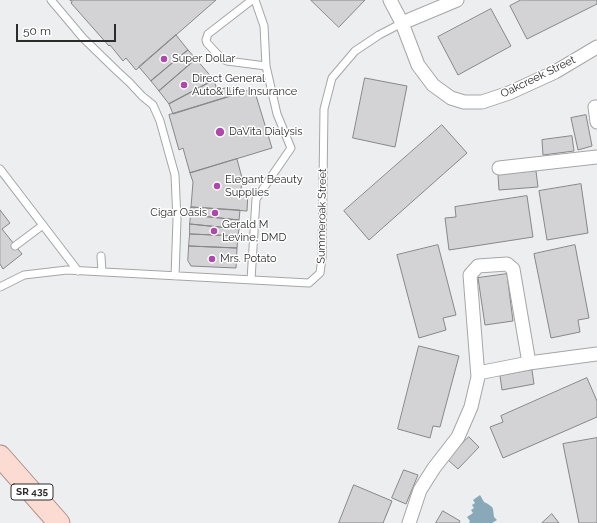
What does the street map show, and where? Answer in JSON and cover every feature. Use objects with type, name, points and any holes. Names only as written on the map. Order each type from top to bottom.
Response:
[{"type":"main road","name":"SR 435","points":[[0,456],[59,523]]},
{"type":"street","name":"Oakcreek Street","points":[[390,0],[402,24],[418,65],[433,85],[451,98],[464,102],[482,102],[509,93],[555,72],[597,47]]},
{"type":"street","name":"Summeroak Street","points":[[402,24],[457,0]]},
{"type":"street","points":[[595,107],[597,122]]},
{"type":"street","points":[[499,168],[597,156]]},
{"type":"street","points":[[409,523],[420,490],[434,468],[458,437],[471,407],[478,373],[470,275],[478,266],[507,264],[513,269],[529,363]]},
{"type":"street","points":[[478,373],[529,363],[597,354]]},
{"type":"lane","points":[[51,0],[83,38],[152,105],[160,121],[176,175],[177,220],[175,276]]},
{"type":"lane","points":[[252,0],[208,34],[206,40],[221,58],[227,61],[266,66]]},
{"type":"lane","points":[[252,280],[256,199],[290,148],[277,114],[266,66],[264,26],[255,0]]},
{"type":"lane","name":"Summeroak Street","points":[[0,287],[24,275],[67,270],[309,283],[320,273],[322,258],[324,109],[332,78],[355,51],[379,35],[402,24]]},
{"type":"lane","points":[[0,169],[78,271]]},
{"type":"lane","points":[[15,246],[43,225]]},
{"type":"lane","points":[[101,256],[102,272]]},
{"type":"water","points":[[480,495],[484,502],[493,509],[494,517],[497,520],[492,523],[469,523],[470,521],[467,517],[473,513],[471,510],[474,508],[472,505],[475,503],[473,500]]},
{"type":"building","points":[[70,0],[216,0],[136,70],[126,58],[123,61],[71,3],[72,2]]},
{"type":"building","points":[[311,0],[365,0],[339,27]]},
{"type":"building","points":[[521,0],[597,0],[597,4],[527,39],[510,6]]},
{"type":"building","points":[[491,9],[511,46],[458,75],[438,37]]},
{"type":"building","name":"Super Dollar","points":[[176,35],[188,50],[151,81],[139,67]]},
{"type":"building","points":[[188,50],[196,59],[159,91],[151,81]]},
{"type":"building","name":"Direct General Auto& Life Insurance","points":[[196,59],[214,80],[169,104],[159,91]]},
{"type":"building","points":[[365,78],[407,86],[395,147],[353,138]]},
{"type":"building","points":[[214,80],[217,90],[229,87],[231,96],[173,114],[169,104]]},
{"type":"building","name":"DaVita Dialysis","points":[[254,89],[272,148],[190,173],[183,148],[179,150],[169,115]]},
{"type":"building","points":[[586,115],[592,146],[578,150],[571,118]]},
{"type":"building","points":[[442,125],[467,153],[369,240],[344,211]]},
{"type":"building","points":[[572,136],[574,151],[543,155],[542,140]]},
{"type":"building","name":"Elegant Beauty Supplies","points":[[237,159],[242,178],[241,191],[248,191],[247,211],[191,207],[193,182],[190,173]]},
{"type":"building","points":[[536,171],[538,187],[499,190],[498,175]]},
{"type":"building","points":[[581,184],[588,233],[547,240],[539,191]]},
{"type":"building","points":[[527,196],[533,237],[449,250],[445,218],[456,217],[455,207]]},
{"type":"building","name":"Cigar Oasis","points":[[191,207],[240,210],[239,220],[191,215]]},
{"type":"building","points":[[0,210],[10,223],[2,229],[22,254],[3,269],[0,264]]},
{"type":"building","points":[[191,215],[239,220],[239,229],[190,224]]},
{"type":"building","name":"Gerald M Levine, DMD","points":[[190,224],[239,229],[238,236],[190,234]]},
{"type":"building","points":[[190,234],[238,236],[237,248],[189,246]]},
{"type":"building","points":[[438,245],[456,315],[443,318],[446,330],[419,338],[397,255]]},
{"type":"building","points":[[575,245],[589,318],[578,320],[580,332],[551,338],[534,254]]},
{"type":"building","name":"Mrs. Potato","points":[[189,246],[237,248],[236,268],[191,266],[188,261]]},
{"type":"building","points":[[507,274],[513,321],[485,325],[478,278]]},
{"type":"building","points":[[419,346],[459,356],[440,427],[433,426],[430,438],[398,429]]},
{"type":"building","points":[[532,370],[534,384],[502,390],[500,376]]},
{"type":"building","points":[[587,378],[597,401],[597,417],[503,458],[490,427],[503,422],[501,416]]},
{"type":"building","points":[[469,437],[479,447],[458,469],[447,459]]},
{"type":"building","points":[[597,438],[597,523],[579,523],[563,444]]},
{"type":"building","points":[[404,470],[418,475],[406,504],[392,498]]},
{"type":"building","points":[[354,485],[392,501],[383,523],[339,523]]},
{"type":"building","points":[[443,511],[460,521],[459,523],[436,523]]},
{"type":"building","points":[[552,514],[559,523],[542,523]]},
{"type":"place","name":"Super Dollar","points":[[164,59]]},
{"type":"place","name":"Direct General Auto& Life Insurance","points":[[184,85]]},
{"type":"place","name":"DaVita Dialysis","points":[[220,132]]},
{"type":"place","name":"Elegant Beauty Supplies","points":[[217,186]]},
{"type":"place","name":"Cigar Oasis","points":[[215,213]]},
{"type":"place","name":"Gerald M Levine, DMD","points":[[214,231]]},
{"type":"place","name":"Mrs. Potato","points":[[212,259]]}]
